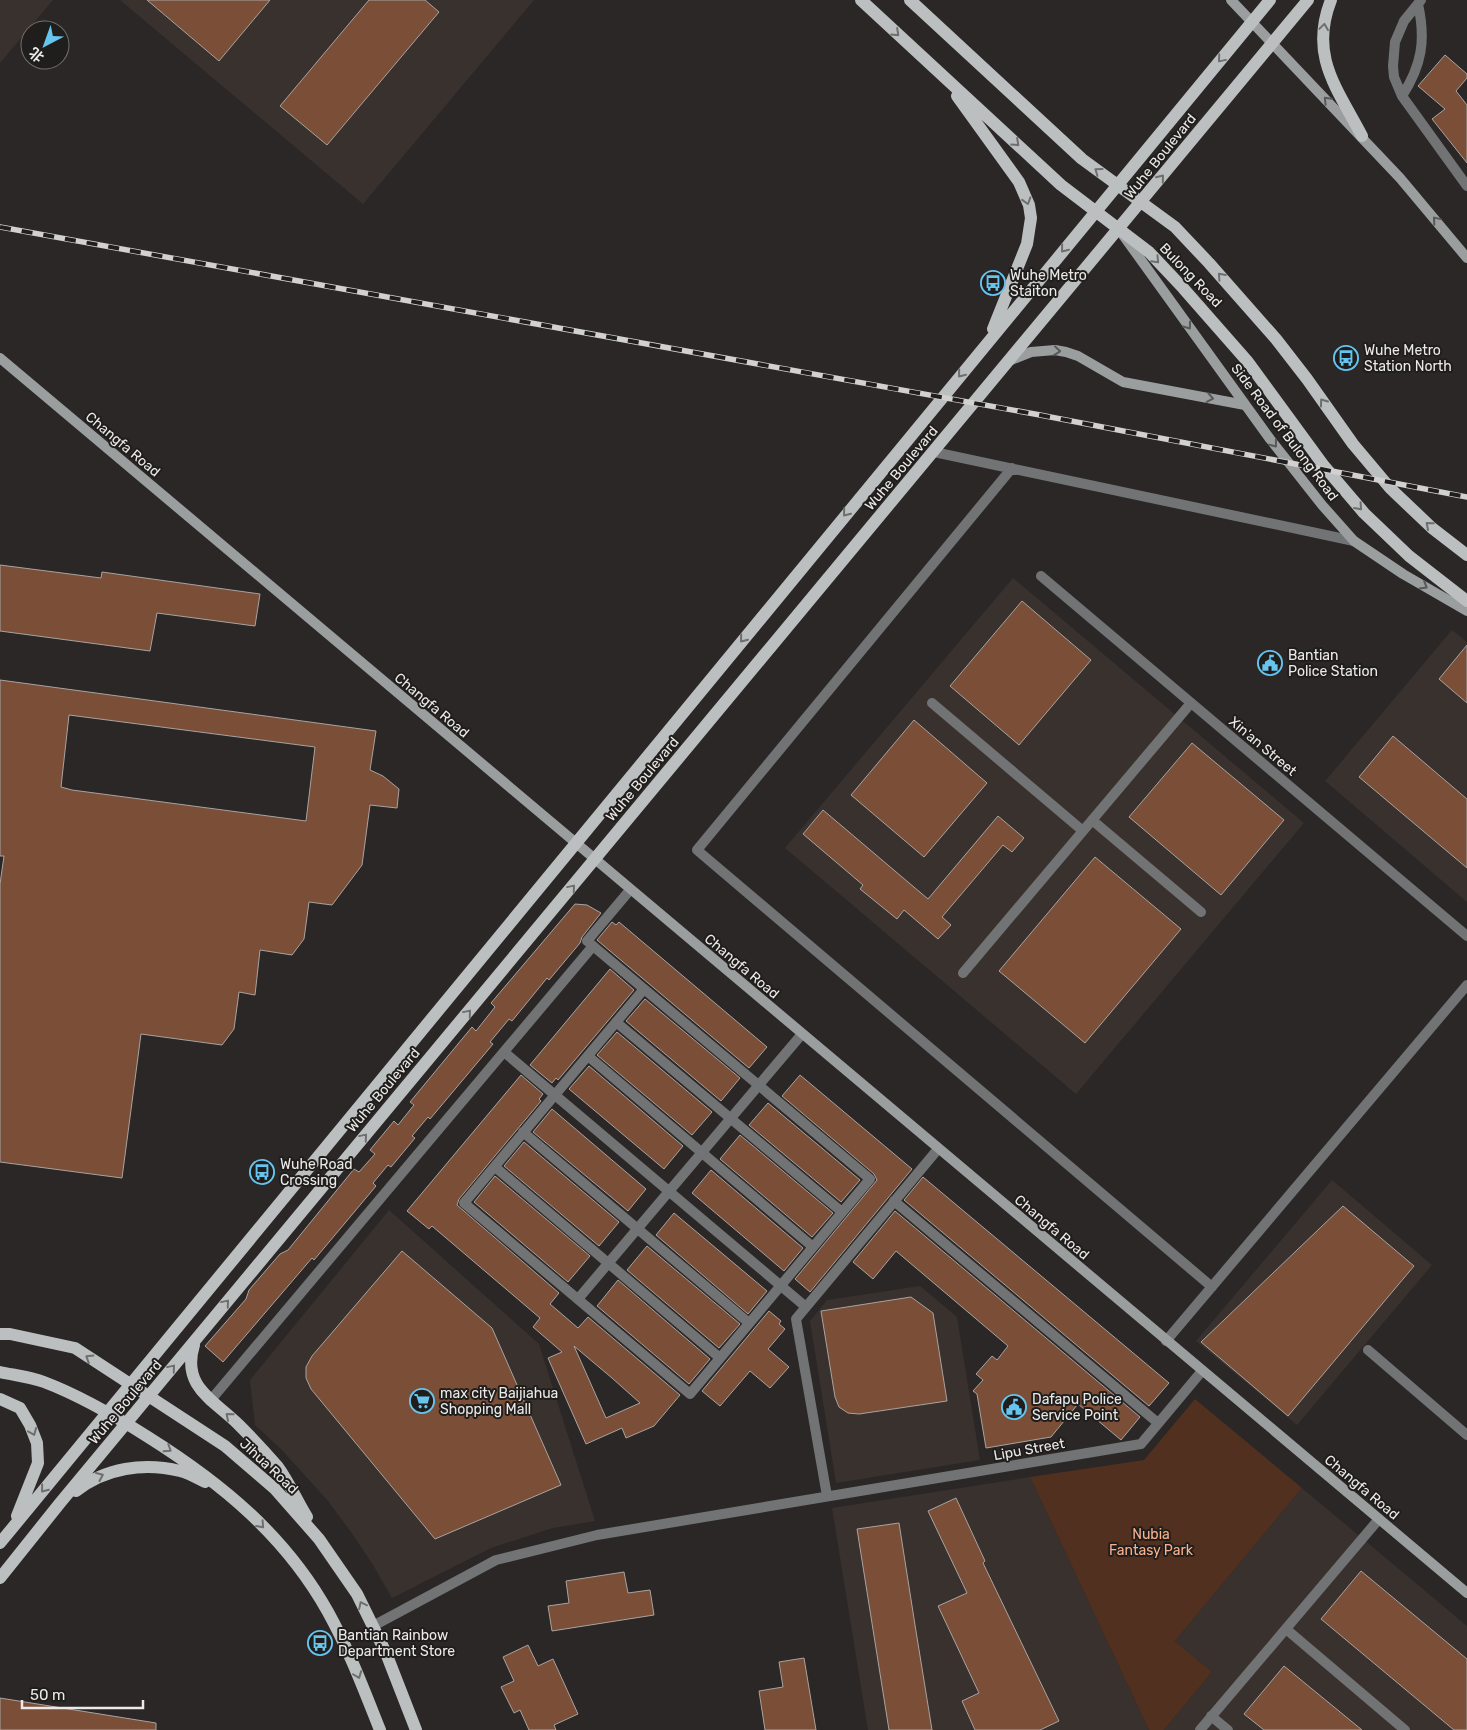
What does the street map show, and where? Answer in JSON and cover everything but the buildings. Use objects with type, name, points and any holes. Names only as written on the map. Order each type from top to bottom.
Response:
[{"type":"main road","name":"Bulong Road","points":[[861,0],[1060,185],[1149,252],[1216,324],[1272,393],[1324,466],[1364,513],[1409,556],[1467,601]]},
{"type":"main road","name":"Bulong Road","points":[[910,0],[1082,159],[1175,227],[1243,300],[1307,379],[1353,444],[1390,488],[1432,528],[1467,555]]},
{"type":"main road","name":"Wuhe Boulevard","points":[[0,1543],[1270,0]]},
{"type":"main road","name":"Wuhe Boulevard","points":[[0,1578],[195,1340],[1119,230],[1308,0]]},
{"type":"main road","points":[[1332,0],[1326,14],[1323,30],[1325,62],[1331,78],[1362,136]]},
{"type":"main road","points":[[940,74],[1019,182],[1029,205],[1031,218],[1027,244],[988,341]]},
{"type":"main road","name":"Jihua Road","points":[[0,1334],[10,1334],[74,1348],[225,1446],[275,1489],[319,1539],[357,1594],[386,1653],[416,1730]]},
{"type":"main road","points":[[195,1340],[190,1357],[191,1373],[199,1388],[210,1401],[238,1424],[279,1468],[319,1539]]},
{"type":"main road","points":[[0,1372],[43,1381],[108,1411],[186,1460],[226,1491],[251,1514],[292,1560],[327,1611],[355,1667],[380,1730]]},
{"type":"main road","points":[[0,1399],[20,1408],[30,1425],[37,1443],[38,1463],[11,1529]]},
{"type":"main road","points":[[60,1503],[84,1484],[103,1474],[125,1468],[153,1466],[181,1471],[226,1491]]},
{"type":"street","points":[[1231,0],[1362,136],[1413,192],[1467,258]]},
{"type":"street","points":[[1402,96],[1420,59],[1423,31],[1420,2]]},
{"type":"street","points":[[1420,2],[1404,21],[1395,42],[1394,77],[1402,96],[1467,186]]},
{"type":"street","name":"Side Road of Bulong Road","points":[[1119,230],[1295,472],[1354,541],[1403,574],[1467,611]]},
{"type":"street","points":[[1010,360],[1032,352],[1055,350],[1066,352],[1078,356],[1123,382],[1245,404]]},
{"type":"street","name":"Changfa Road","points":[[0,358],[1467,1593]]},
{"type":"street","points":[[934,452],[1354,541]]},
{"type":"street","points":[[1012,468],[697,850],[1212,1287]]},
{"type":"street","name":"Xin'an Street","points":[[1041,576],[1467,936]]},
{"type":"street","points":[[932,703],[1083,831]]},
{"type":"street","points":[[963,973],[1191,703]]},
{"type":"street","points":[[1092,820],[1201,912]]},
{"type":"street","points":[[630,890],[587,941],[870,1179],[690,1394],[464,1203],[644,989]]},
{"type":"street","points":[[210,1401],[593,946]]},
{"type":"street","points":[[1166,1341],[1467,985]]},
{"type":"street","points":[[616,1022],[842,1212]]},
{"type":"street","points":[[578,1299],[802,1034]]},
{"type":"street","points":[[504,1052],[806,1306]]},
{"type":"street","points":[[588,1056],[814,1247]]},
{"type":"street","points":[[524,1132],[749,1323]]},
{"type":"street","points":[[827,1496],[796,1319],[938,1149]]},
{"type":"street","points":[[495,1167],[720,1358]]},
{"type":"street","points":[[894,1201],[1158,1423]]},
{"type":"street","points":[[1368,1350],[1467,1435]]},
{"type":"street","name":"Lipu Street","points":[[373,1626],[496,1560],[597,1535],[1141,1444],[1202,1371]]},
{"type":"street","points":[[1200,1730],[1378,1519]]},
{"type":"street","points":[[1286,1629],[1405,1730]]},
{"type":"street","points":[[1212,1716],[1228,1730]]},
{"type":"shaded area","points":[[0,0],[53,0],[36,20],[20,20],[20,39],[0,63]]},
{"type":"shaded area","points":[[120,0],[534,0],[363,204]]},
{"type":"shaded area","points":[[1013,578],[1304,823],[1076,1094],[785,848]]},
{"type":"shaded area","points":[[1452,630],[1467,642],[1467,902],[1325,781]]},
{"type":"shaded area","points":[[1332,1180],[1432,1265],[1297,1425],[1196,1341]]},
{"type":"shaded area","points":[[389,1210],[539,1344],[595,1521],[553,1528],[491,1548],[392,1598],[373,1565],[328,1501],[281,1449],[255,1425],[250,1380]]},
{"type":"shaded area","points":[[920,1286],[957,1317],[980,1460],[836,1483],[810,1321],[827,1300]]},
{"type":"shaded area","points":[[1030,1477],[1149,1730],[868,1730],[832,1508]]},
{"type":"shaded area","points":[[1302,1488],[1467,1626],[1467,1730],[1164,1730],[1212,1672],[1175,1641]]},
{"type":"green space","name":"Nubia Fantasy Park","points":[[1195,1399],[1302,1488],[1175,1641],[1212,1672],[1164,1730],[1149,1730],[1030,1477],[1144,1460]]},
{"type":"railway","points":[[0,227],[1040,415],[1467,497]]},
{"type":"place","name":"Wuhe Metro Staiton","points":[[993,283]]},
{"type":"place","name":"Wuhe Metro Station North","points":[[1346,358]]},
{"type":"place","name":"Bantian Police Station","points":[[1270,663]]},
{"type":"place","name":"Wuhe Road Crossing","points":[[262,1172]]},
{"type":"place","name":"max city Baijiahua Shopping Mall","points":[[422,1401]]},
{"type":"place","name":"Dafapu Police Service Point","points":[[1014,1407]]},
{"type":"place","name":"Bantian Rainbow Department Store","points":[[320,1643]]}]
